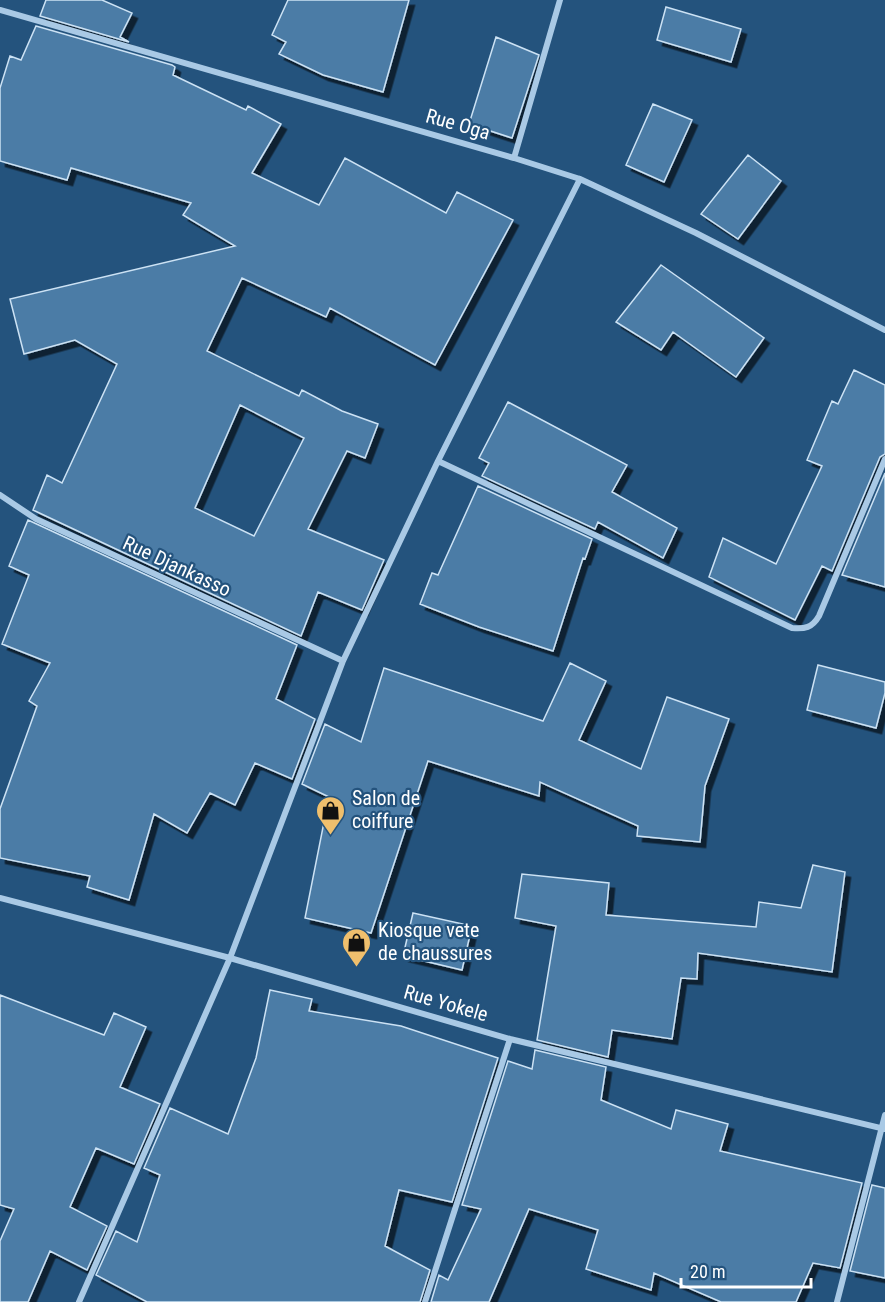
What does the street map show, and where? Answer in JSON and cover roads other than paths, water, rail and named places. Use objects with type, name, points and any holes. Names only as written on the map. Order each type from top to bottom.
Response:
[{"type":"street","points":[[514,158],[560,0]]},
{"type":"street","name":"Rue Oga","points":[[0,10],[580,179],[696,233],[885,330]]},
{"type":"street","points":[[79,1302],[230,958],[343,661],[438,461],[580,179]]},
{"type":"street","points":[[438,461],[792,628],[804,629],[814,624],[819,616],[885,459]]},
{"type":"street","name":"Rue Djankasso","points":[[0,495],[36,519],[343,661]]},
{"type":"street","name":"Rue Yokele","points":[[0,898],[230,958],[510,1039],[884,1128]]},
{"type":"street","points":[[424,1302],[510,1039]]},
{"type":"street","points":[[837,1302],[884,1128],[885,1115]]},
{"type":"place","name":"Salon de coiffure","points":[[331,836]]},
{"type":"place","name":"Kiosque vete de chaussures","points":[[357,968]]}]
